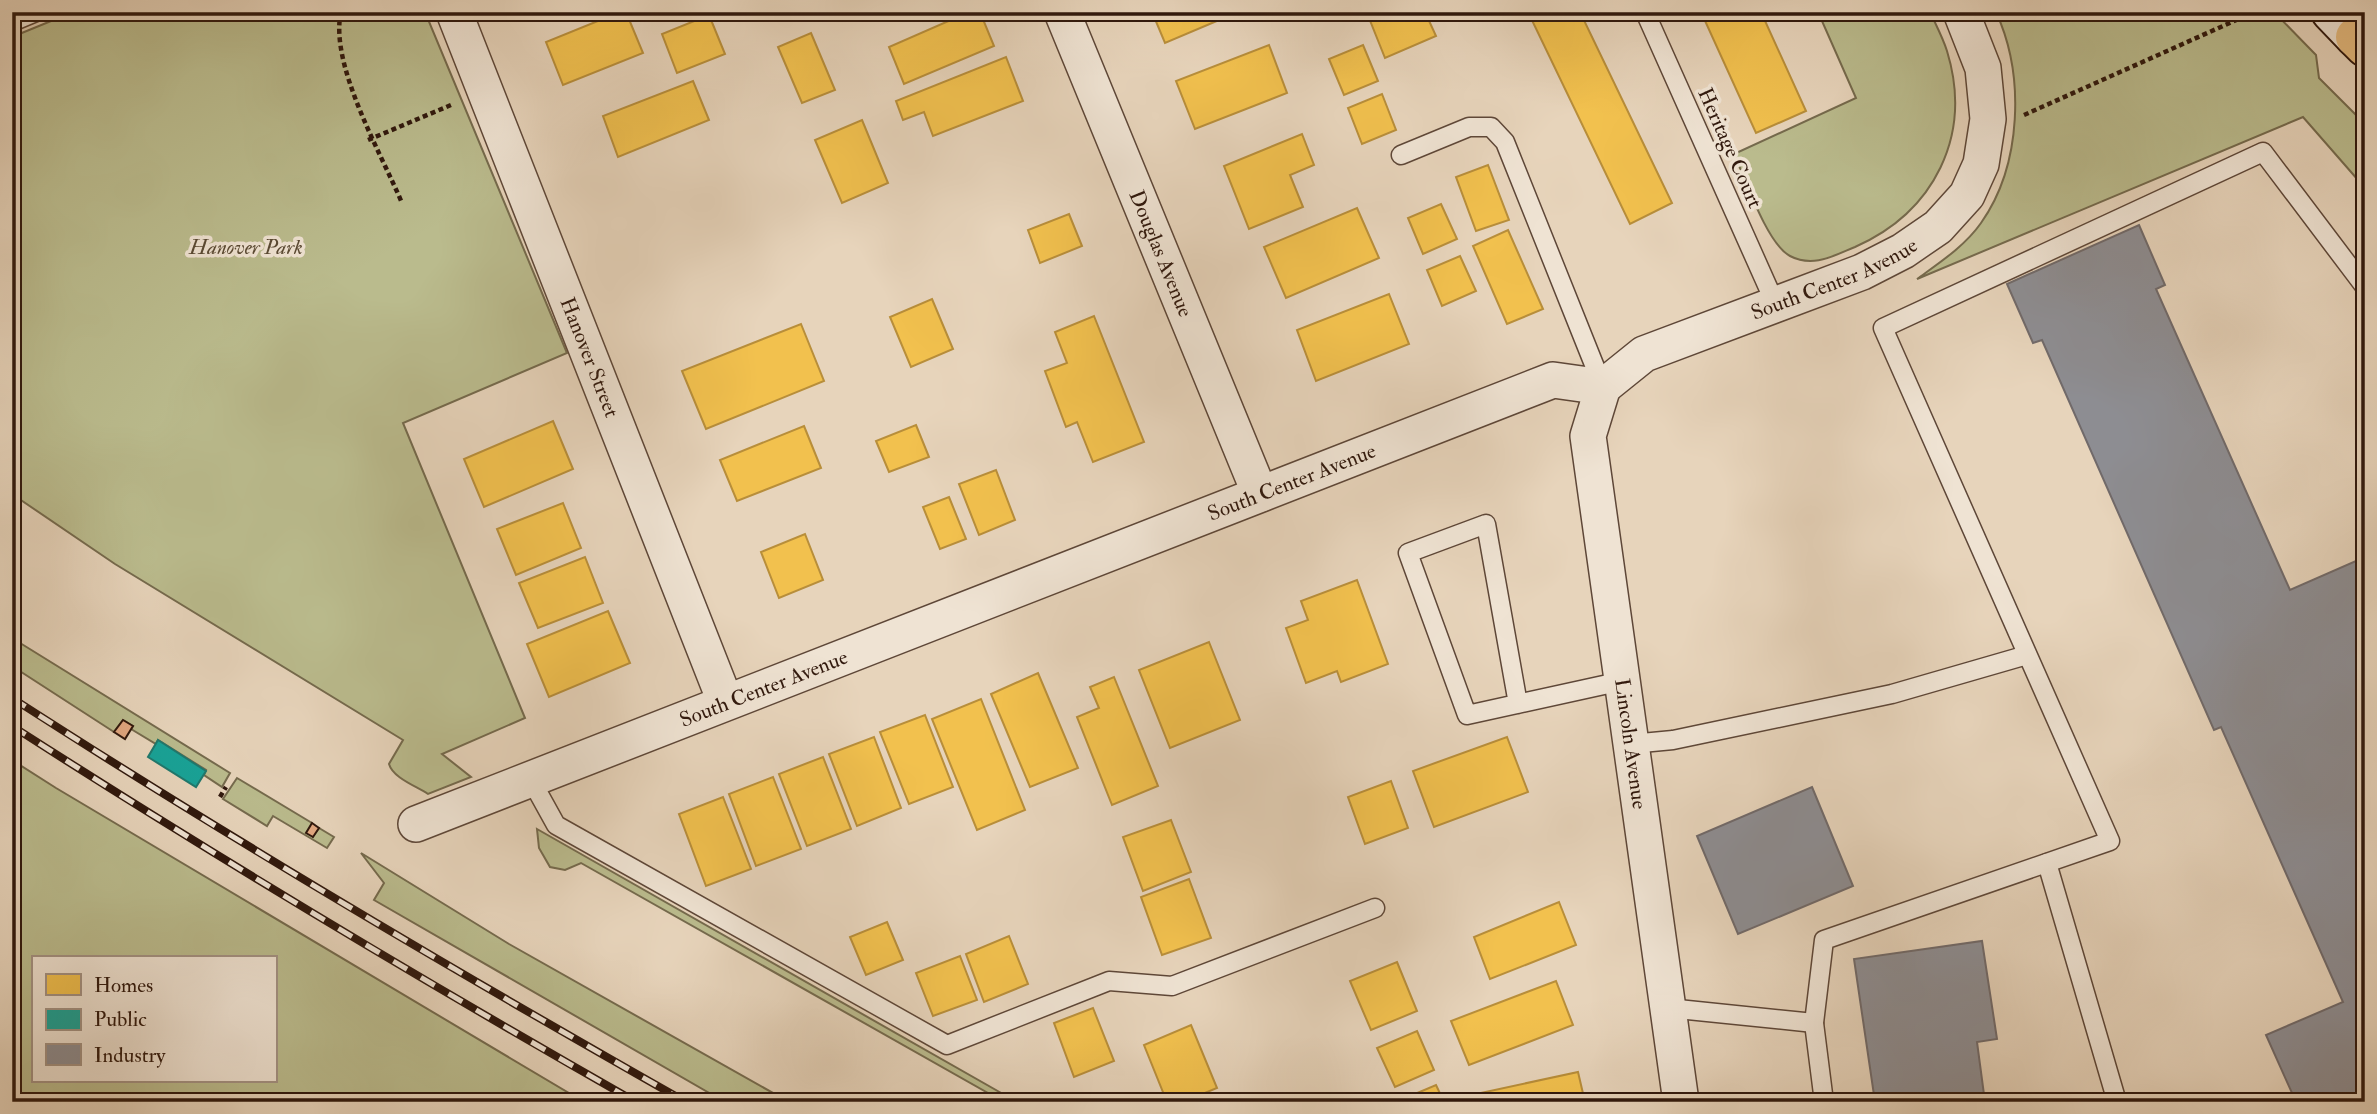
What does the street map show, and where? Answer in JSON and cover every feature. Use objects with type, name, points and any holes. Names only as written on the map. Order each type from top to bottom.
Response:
[{"type":"street","name":"Hanover Street","points":[[454,12],[725,701]]},
{"type":"street","name":"Douglas Avenue","points":[[1062,12],[1260,494]]},
{"type":"street","name":"South Center Avenue","points":[[416,824],[725,701],[1553,380],[1604,387],[1644,354],[1861,272],[1903,251],[1938,227],[1967,195],[1981,164],[1988,119],[1983,68],[1961,12]]},
{"type":"street","name":"Lincoln Avenue","points":[[1604,387],[1588,436],[1681,1102]]},
{"type":"lane","points":[[12,22],[36,12]]},
{"type":"lane","name":"Heritage Court","points":[[1645,12],[1775,303]]},
{"type":"lane","points":[[1401,155],[1469,127],[1491,127],[1505,142],[1604,387]]},
{"type":"lane","points":[[1824,1102],[1814,1023],[1824,940],[2110,841],[1884,328],[2263,152],[2365,287]]},
{"type":"lane","points":[[1518,704],[1486,524],[1408,553],[1467,715],[1518,704],[1622,681]]},
{"type":"lane","points":[[1631,744],[1673,740],[1892,694],[2028,655]]},
{"type":"lane","points":[[530,778],[556,825],[947,1045],[1109,981],[1172,986],[1375,908]]},
{"type":"lane","points":[[2047,863],[2117,1102]]},
{"type":"lane","points":[[1668,1008],[1814,1023]]},
{"type":"path","points":[[341,12],[339,47],[346,75],[371,139],[402,203]]},
{"type":"path","points":[[2017,118],[2252,13]]},
{"type":"path","points":[[371,139],[462,101]]},
{"type":"path","points":[[220,797],[226,788]]},
{"type":"green space","name":"Hanover Park","points":[[73,12],[425,12],[567,353],[403,423],[525,718],[442,754],[471,777],[428,794],[406,781],[391,769],[389,764],[403,740],[115,564],[12,494],[12,37]]},
{"type":"green space","points":[[1818,12],[1930,12],[1947,51],[1954,82],[1955,113],[1950,141],[1940,168],[1926,192],[1906,214],[1883,232],[1855,247],[1831,257],[1807,261],[1790,256],[1773,238],[1734,154],[1856,98]]},
{"type":"green space","points":[[1996,12],[2274,12],[2316,55],[2319,78],[2365,124],[2365,188],[2303,117],[1917,279],[1951,254],[1975,231],[1995,200],[2005,174],[2015,119],[2015,91],[2012,63]]},
{"type":"green space","points":[[12,638],[230,773],[222,787],[204,775],[206,770],[158,740],[156,744],[131,729],[133,726],[123,720],[114,732],[12,666]]},
{"type":"green space","points":[[12,760],[56,788],[584,1102],[12,1102]]},
{"type":"green space","points":[[237,778],[312,823],[313,836],[319,828],[334,837],[327,848],[273,816],[267,826],[223,799]]},
{"type":"green space","points":[[537,829],[1017,1102],[1004,1102],[581,863],[565,870],[550,867],[539,848]]},
{"type":"green space","points":[[361,853],[509,944],[789,1102],[725,1102],[374,900],[384,883]]},
{"type":"building: Homes","points":[[620,12],[626,12],[643,53],[563,85],[546,42]]},
{"type":"building: Homes","points":[[969,12],[980,12],[994,46],[904,84],[889,47]]},
{"type":"building: Homes","points":[[1152,12],[1238,12],[1165,43]]},
{"type":"building: Homes","points":[[1425,12],[1436,36],[1385,58],[1367,13]]},
{"type":"building: Homes","points":[[1528,12],[1580,12],[1672,203],[1630,224]]},
{"type":"building: Homes","points":[[1701,12],[1761,12],[1806,111],[1756,133]]},
{"type":"building: Homes","points":[[709,15],[725,54],[677,73],[662,34]]},
{"type":"building: Homes","points":[[811,33],[835,90],[802,103],[778,47]]},
{"type":"building: Homes","points":[[1269,45],[1287,93],[1195,129],[1176,81]]},
{"type":"building: Homes","points":[[1363,45],[1378,81],[1344,95],[1329,59]]},
{"type":"building: Homes","points":[[1006,57],[1023,101],[933,136],[924,112],[903,120],[896,101]]},
{"type":"building: Homes","points":[[693,81],[709,120],[618,157],[603,116]]},
{"type":"building: Homes","points":[[1382,94],[1396,130],[1362,144],[1348,108]]},
{"type":"building: Homes","points":[[862,120],[888,183],[842,203],[815,140]]},
{"type":"building: Homes","points":[[1302,134],[1314,165],[1290,175],[1303,207],[1249,229],[1224,166]]},
{"type":"building: Homes","points":[[1488,165],[1509,220],[1476,231],[1456,177]]},
{"type":"building: Homes","points":[[1441,204],[1457,239],[1423,254],[1408,218]]},
{"type":"building: Homes","points":[[1357,208],[1379,258],[1286,298],[1264,247]]},
{"type":"building: Homes","points":[[1069,214],[1082,246],[1040,263],[1028,230]]},
{"type":"building: Homes","points":[[1508,230],[1543,309],[1507,324],[1473,246]]},
{"type":"building: Homes","points":[[1460,256],[1476,291],[1442,306],[1427,270]]},
{"type":"building: Homes","points":[[1389,294],[1409,344],[1316,381],[1297,330]]},
{"type":"building: Homes","points":[[932,299],[953,349],[911,367],[890,317]]},
{"type":"building: Homes","points":[[1094,316],[1144,442],[1093,462],[1077,422],[1066,427],[1045,371],[1067,363],[1055,332]]},
{"type":"building: Homes","points":[[801,324],[824,381],[706,429],[682,371]]},
{"type":"building: Homes","points":[[553,421],[573,469],[484,507],[464,459]]},
{"type":"building: Homes","points":[[916,425],[929,457],[889,472],[876,441]]},
{"type":"building: Homes","points":[[804,426],[821,468],[737,501],[720,460]]},
{"type":"building: Homes","points":[[996,470],[1015,520],[979,535],[959,484]]},
{"type":"building: Homes","points":[[949,497],[966,539],[940,549],[923,507]]},
{"type":"building: Homes","points":[[563,503],[581,548],[516,575],[497,529]]},
{"type":"building: Homes","points":[[805,534],[823,580],[779,598],[761,552]]},
{"type":"building: Homes","points":[[585,557],[603,603],[538,628],[519,583]]},
{"type":"building: Homes","points":[[1357,580],[1388,664],[1341,682],[1337,671],[1306,683],[1286,628],[1308,620],[1301,601]]},
{"type":"building: Homes","points":[[608,611],[630,663],[549,697],[527,644]]},
{"type":"building: Homes","points":[[1209,642],[1240,720],[1170,748],[1139,670]]},
{"type":"building: Homes","points":[[1038,673],[1078,768],[1030,787],[991,694]]},
{"type":"building: Homes","points":[[1114,677],[1158,786],[1112,805],[1077,717],[1099,708],[1090,687]]},
{"type":"building: Homes","points":[[981,699],[1025,810],[977,830],[932,719]]},
{"type":"building: Homes","points":[[925,715],[953,787],[909,804],[880,732]]},
{"type":"building: Homes","points":[[874,737],[901,808],[857,826],[829,754]]},
{"type":"building: Homes","points":[[1507,737],[1528,792],[1434,827],[1413,771]]},
{"type":"building: Homes","points":[[823,757],[851,829],[807,846],[779,774]]},
{"type":"building: Homes","points":[[773,777],[801,849],[756,866],[729,794]]},
{"type":"building: Homes","points":[[1391,781],[1408,828],[1365,844],[1348,797]]},
{"type":"building: Homes","points":[[723,797],[751,869],[706,886],[679,814]]},
{"type":"building: Homes","points":[[1171,820],[1191,872],[1143,891],[1123,837]]},
{"type":"building: Homes","points":[[1189,879],[1211,938],[1162,955],[1141,897]]},
{"type":"building: Homes","points":[[1559,902],[1576,945],[1490,979],[1474,937]]},
{"type":"building: Homes","points":[[887,922],[903,960],[866,975],[850,937]]},
{"type":"building: Homes","points":[[1009,936],[1028,984],[984,1002],[966,954]]},
{"type":"building: Homes","points":[[960,956],[977,1000],[933,1016],[916,973]]},
{"type":"building: Homes","points":[[1397,962],[1417,1011],[1371,1030],[1350,981]]},
{"type":"building: Homes","points":[[1556,981],[1573,1025],[1469,1065],[1451,1021]]},
{"type":"building: Homes","points":[[1093,1008],[1114,1061],[1074,1077],[1054,1023]]},
{"type":"building: Homes","points":[[1191,1025],[1217,1088],[1183,1102],[1167,1102],[1144,1045]]},
{"type":"building: Homes","points":[[1417,1031],[1434,1070],[1395,1087],[1377,1048]]},
{"type":"building: Homes","points":[[1578,1072],[1585,1102],[1477,1102],[1476,1094]]},
{"type":"building: Homes","points":[[1436,1085],[1444,1102],[1396,1102]]},
{"type":"building: Public","points":[[158,740],[206,771],[196,787],[148,757]]},
{"type":"building: Industry","points":[[2139,225],[2165,285],[2156,289],[2290,590],[2365,557],[2365,1102],[2296,1102],[2266,1035],[2343,1002],[2221,727],[2214,730],[2042,340],[2033,343],[2007,284]]},
{"type":"building: Industry","points":[[1812,787],[1853,886],[1738,934],[1697,836]]},
{"type":"building: Industry","points":[[1982,941],[1997,1039],[1977,1042],[1985,1102],[1875,1102],[1854,959]]},
{"type":"building: Other","points":[[123,720],[133,726],[125,739],[114,732]]},
{"type":"building: Other","points":[[312,823],[319,828],[313,837],[306,833]]},
{"type":"railway","points":[[12,698],[346,905],[686,1102]]},
{"type":"railway","points":[[12,726],[321,918],[636,1102]]}]
